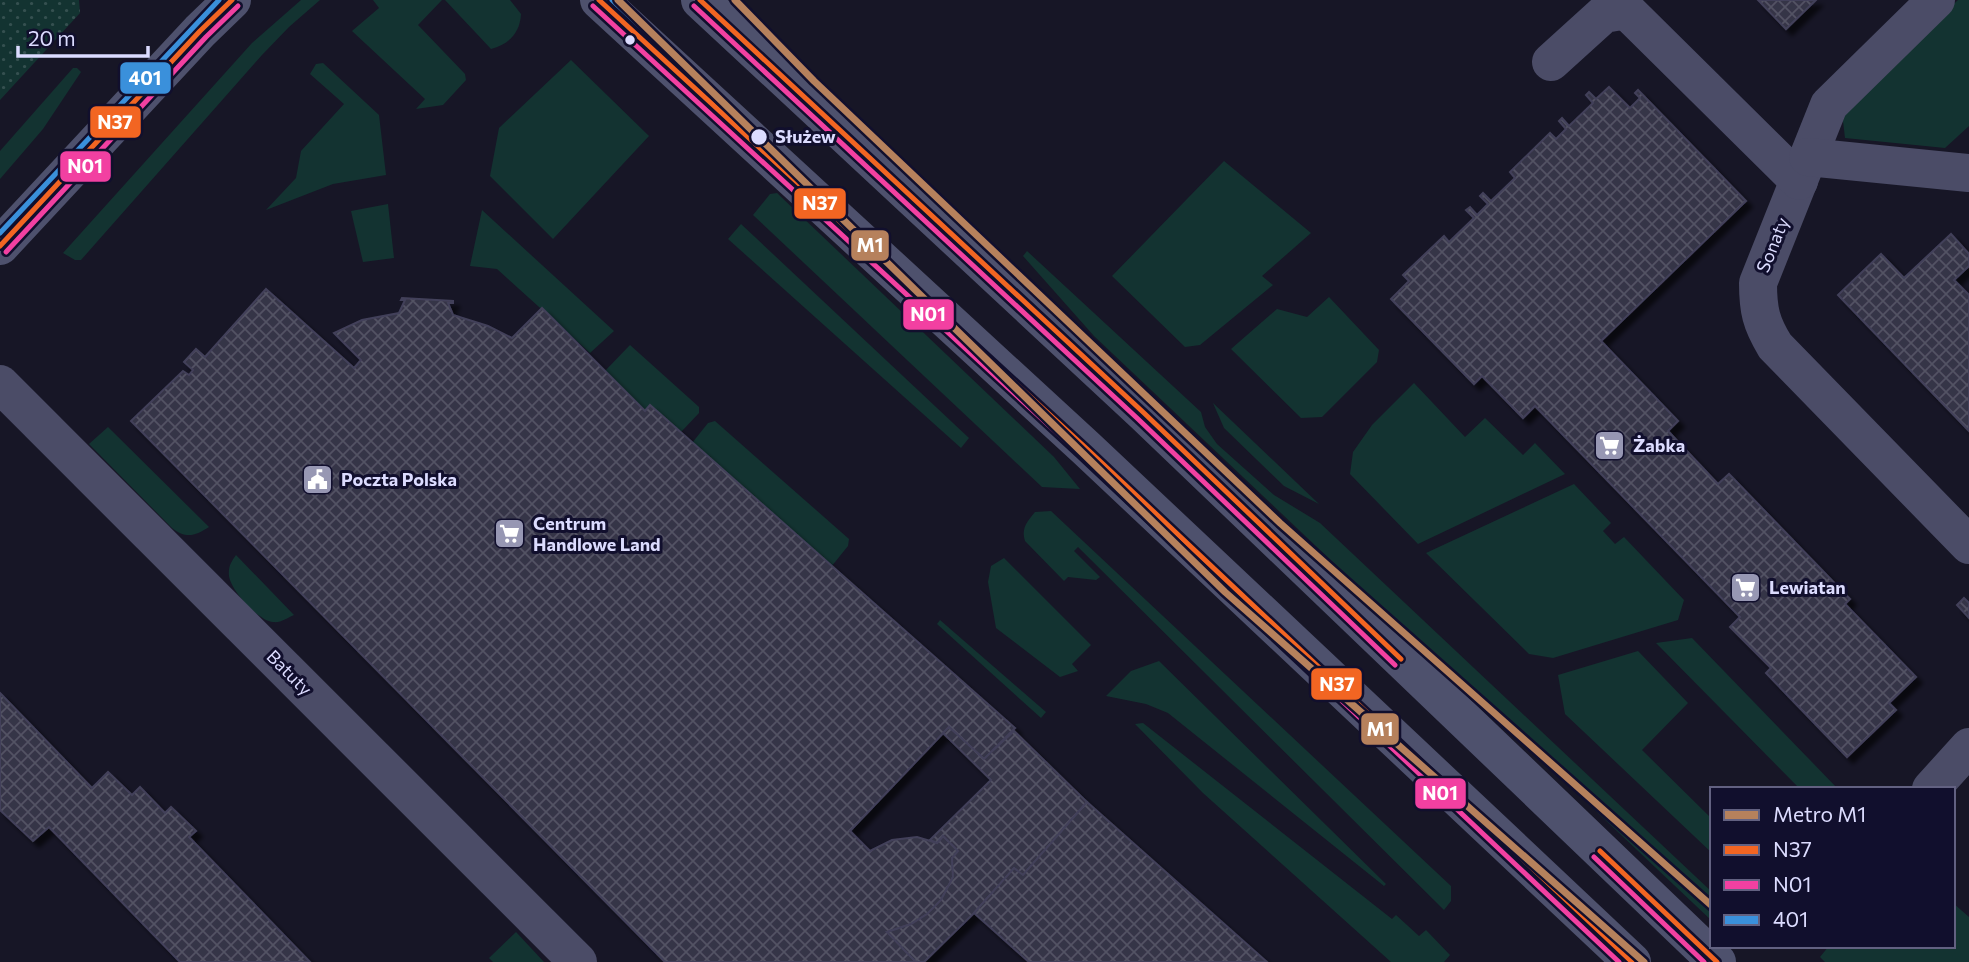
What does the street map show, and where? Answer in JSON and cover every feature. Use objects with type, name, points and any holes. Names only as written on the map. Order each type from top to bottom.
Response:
[{"type":"street","points":[[0,246],[232,0]]},
{"type":"street","points":[[599,0],[1086,448],[1632,962]]},
{"type":"street","points":[[699,0],[1144,413],[1717,962]]},
{"type":"street","name":"Sonaty","points":[[1936,0],[1829,105],[1758,283],[1758,308],[1766,332],[1775,346],[1969,545]]},
{"type":"street","points":[[1551,62],[1604,14],[1626,10],[1803,169],[1969,173]]},
{"type":"street","name":"Batuty","points":[[0,384],[578,962]]},
{"type":"street","points":[[1933,787],[1969,747]]},
{"type":"green space","points":[[0,0],[79,0],[80,13],[0,100]]},
{"type":"green space","points":[[301,0],[320,0],[262,55],[81,260],[75,260],[63,253],[252,43]]},
{"type":"green space","points":[[373,0],[442,0],[418,25],[465,74],[466,80],[443,105],[416,109],[425,99],[352,31],[379,8]]},
{"type":"green space","points":[[445,0],[510,0],[521,14],[516,32],[508,41],[491,49]]},
{"type":"green space","points":[[1958,0],[1969,0],[1969,126],[1945,148],[1845,138],[1845,108]]},
{"type":"green space","points":[[571,60],[649,136],[553,239],[490,176],[499,128]]},
{"type":"green space","points":[[323,63],[379,115],[386,175],[333,184],[266,210],[296,178],[301,151],[344,104],[310,74],[316,64]]},
{"type":"green space","points":[[73,68],[81,72],[43,129],[0,179],[0,151]]},
{"type":"green space","points":[[1224,161],[1311,233],[1262,276],[1273,285],[1200,345],[1185,347],[1112,276]]},
{"type":"green space","points":[[777,193],[1054,457],[1080,489],[1042,487],[753,215],[770,194]]},
{"type":"green space","points":[[388,204],[394,258],[363,262],[351,211]]},
{"type":"green space","points":[[482,210],[614,331],[590,353],[497,269],[470,266]]},
{"type":"green space","points":[[741,224],[969,438],[961,448],[728,239]]},
{"type":"green space","points":[[1027,251],[1201,412],[1205,427],[1217,444],[1274,495],[1320,523],[1710,890],[1710,919],[1094,336],[1023,256]]},
{"type":"green space","points":[[1329,297],[1379,350],[1377,362],[1322,417],[1301,418],[1231,349],[1277,309],[1307,317]]},
{"type":"green space","points":[[630,345],[699,407],[699,413],[681,432],[645,411],[604,372]]},
{"type":"green space","points":[[1414,383],[1465,437],[1485,418],[1523,455],[1535,443],[1565,474],[1418,544],[1350,474],[1353,452],[1372,425]]},
{"type":"green space","points":[[1213,403],[1319,504],[1284,486],[1224,428]]},
{"type":"green space","points":[[715,421],[849,539],[848,546],[831,567],[692,443],[708,423]]},
{"type":"green space","points":[[108,427],[209,527],[191,535],[182,534],[172,528],[89,444]]},
{"type":"green space","points":[[1574,484],[1611,523],[1603,531],[1615,544],[1624,537],[1684,600],[1678,620],[1553,658],[1529,654],[1426,553]]},
{"type":"green space","points":[[1051,511],[1451,886],[1451,901],[1444,910],[1078,547],[1074,551],[1100,577],[1096,580],[1068,577],[1064,581],[1025,541],[1024,536],[1026,525],[1035,512]]},
{"type":"green space","points":[[236,555],[294,615],[273,622],[260,617],[246,604],[229,576],[230,565]]},
{"type":"green space","points":[[1004,558],[1091,645],[1072,664],[1078,671],[1060,677],[996,628],[988,582],[991,566]]},
{"type":"green space","points":[[940,620],[1046,712],[1041,718],[937,624]]},
{"type":"green space","points":[[1692,638],[1836,787],[1798,787],[1656,643]]},
{"type":"green space","points":[[1638,651],[1688,703],[1642,750],[1710,817],[1710,851],[1565,714],[1558,675]]},
{"type":"green space","points":[[1159,661],[1386,884],[1384,886],[1168,713],[1146,704],[1106,696],[1131,671]]},
{"type":"green space","points":[[1143,723],[1392,919],[1396,915],[1419,936],[1426,930],[1450,955],[1444,962],[1391,962],[1203,793],[1135,724]]},
{"type":"green space","points":[[1955,905],[1969,917],[1969,962],[1825,962],[1820,957],[1827,948],[1955,948]]},
{"type":"green space","points":[[516,932],[544,962],[493,962],[489,958]]},
{"type":"building","points":[[1758,0],[1816,0],[1786,29]]},
{"type":"building","points":[[1609,87],[1630,108],[1640,98],[1635,93],[1638,90],[1746,201],[1601,341],[1678,421],[1668,431],[1718,484],[1729,474],[1850,599],[1845,604],[1916,677],[1889,703],[1896,710],[1847,757],[1766,673],[1771,668],[1730,627],[1740,617],[1535,406],[1523,418],[1482,376],[1474,384],[1391,299],[1409,281],[1403,275],[1444,236],[1449,242],[1474,218],[1466,210],[1470,207],[1477,215],[1488,204],[1480,196],[1483,193],[1491,201],[1515,178],[1510,172],[1550,133],[1556,139],[1566,129],[1559,121],[1562,118],[1569,126],[1593,103],[1586,95],[1589,92],[1596,99]]},
{"type":"building","points":[[1951,234],[1969,254],[1969,266],[1954,280],[1969,295],[1969,431],[1838,295],[1881,254],[1904,278]]},
{"type":"building","name":"Centrum Handlowe Land","points":[[266,289],[354,368],[361,360],[334,333],[362,320],[399,313],[405,300],[401,300],[402,298],[453,301],[448,303],[453,315],[488,326],[512,338],[542,308],[645,411],[650,405],[1015,728],[984,759],[949,727],[850,831],[870,851],[892,840],[917,837],[937,843],[943,836],[958,851],[952,858],[953,877],[941,900],[927,914],[911,924],[887,932],[916,962],[665,962],[131,421],[183,371],[189,375],[193,370],[184,362],[196,349],[205,357]]},
{"type":"building","points":[[1964,598],[1969,603],[1969,618],[1957,605]]},
{"type":"building","points":[[0,693],[92,788],[108,772],[132,795],[140,787],[165,813],[171,807],[196,831],[189,837],[310,962],[180,962],[49,827],[33,841],[0,810]]},
{"type":"building","points":[[949,727],[984,759],[1014,731],[1087,802],[1023,875],[1014,868],[974,913],[924,962],[916,962],[887,932],[911,924],[927,914],[941,900],[953,877],[952,858],[958,851],[943,836],[937,843],[930,840],[991,780],[943,733]]},
{"type":"building","points":[[1087,802],[1267,962],[1029,962],[974,913],[1014,868],[1023,875]]},
{"type":"metro line","name":"M1","points":[[618,0],[1225,592],[1644,962]]},
{"type":"metro line","name":"M1","points":[[735,0],[814,81],[1280,523],[1710,904]]},
{"type":"transit line","name":"401","points":[[0,233],[219,0]]},
{"type":"transit line","name":"N37","points":[[0,246],[232,0]]},
{"type":"transit line","name":"N37","points":[[599,0],[1086,448],[1632,962]]},
{"type":"transit line","name":"401","points":[[612,0],[685,68]]},
{"type":"transit line","name":"N37","points":[[700,0],[1144,413],[1401,659]]},
{"type":"transit line","name":"N01","points":[[6,252],[238,6]]},
{"type":"transit line","name":"N01","points":[[593,6],[1080,454],[1619,962]]},
{"type":"transit line","name":"N01","points":[[694,6],[1138,419],[1395,665]]},
{"type":"transit line","name":"N37","points":[[1600,851],[1717,962]]},
{"type":"transit line","name":"N01","points":[[1594,857],[1704,962]]},
{"type":"place","name":"Służew","points":[[759,137]]},
{"type":"place","name":"Żabka","points":[[1610,446]]},
{"type":"place","name":"Poczta Polska","points":[[318,480]]},
{"type":"place","name":"Centrum Handlowe Land","points":[[510,534]]},
{"type":"place","name":"Lewiatan","points":[[1746,588]]}]
